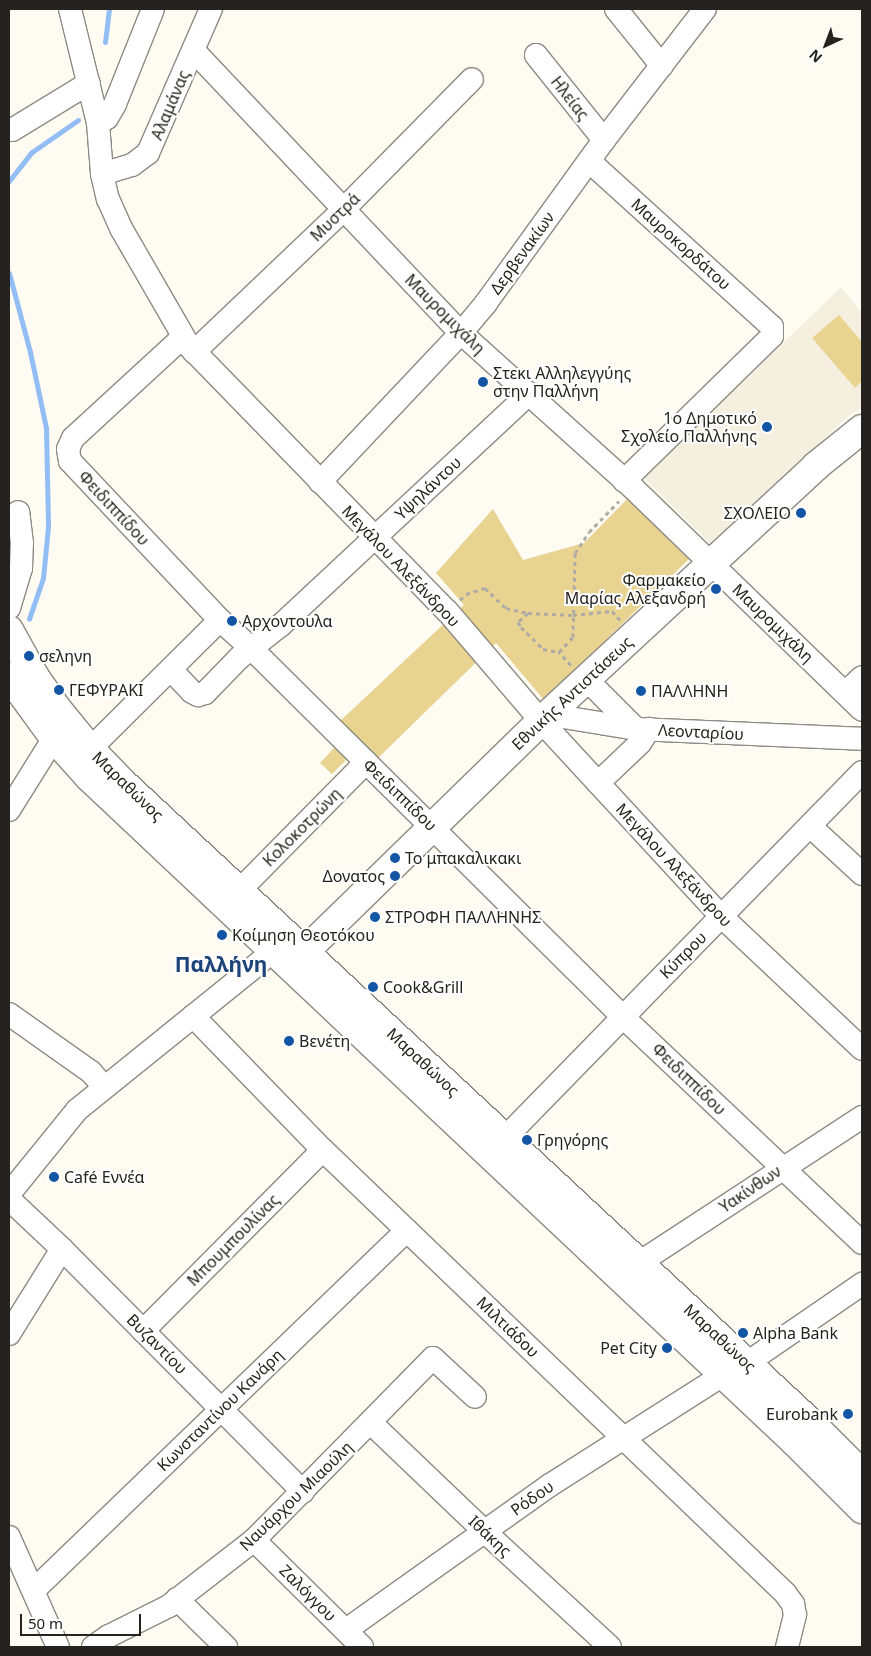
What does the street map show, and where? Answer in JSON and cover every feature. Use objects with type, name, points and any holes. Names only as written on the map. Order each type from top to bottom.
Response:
[{"type":"main road","name":"Εθνικής Αντιστάσεως","points":[[289,951],[432,826],[541,721],[816,466],[862,429]]},
{"type":"main road","name":"Μαραθώνος","points":[[9,630],[49,698],[90,749],[239,891],[289,951],[735,1369],[855,1473],[862,1508]]},
{"type":"main road","name":"Μαραθώνος","points":[[9,676],[54,738],[89,777],[505,1138],[639,1263],[735,1369]]},
{"type":"street","name":"Μεγάλου Αλεξάνδρου","points":[[70,9],[98,123],[102,174],[108,199],[116,220],[188,344],[448,612],[541,721],[721,916],[862,1049]]},
{"type":"street","points":[[98,123],[107,118],[116,104],[153,9]]},
{"type":"street","name":"Αλαμάνας","points":[[102,174],[132,165],[148,153],[211,9]]},
{"type":"street","points":[[616,9],[662,66]]},
{"type":"street","name":"Δερβενακίων","points":[[320,482],[462,333],[486,304],[604,140],[706,9]]},
{"type":"street","name":"Μαυρομιχάλη","points":[[194,50],[462,333],[628,484],[862,710]]},
{"type":"street","name":"Ηλείας","points":[[536,55],[604,140]]},
{"type":"street","name":"Μυστρά","points":[[188,344],[344,209],[472,79]]},
{"type":"street","points":[[12,130],[89,83]]},
{"type":"street","name":"Μαυροκορδάτου","points":[[589,161],[772,327],[772,336],[628,484]]},
{"type":"street","name":"Φειδιππίδου","points":[[188,344],[73,438],[68,449],[70,461],[220,620],[252,648],[622,1016],[862,1243]]},
{"type":"street","name":"Υψηλάντου","points":[[171,670],[198,695],[205,693],[239,658],[282,626],[528,394]]},
{"type":"street","points":[[9,608],[21,568],[22,543],[18,512]]},
{"type":"street","points":[[90,749],[220,620]]},
{"type":"street","points":[[845,693],[862,677]]},
{"type":"street","points":[[586,680],[642,729],[640,743],[598,783]]},
{"type":"street","name":"Λεονταρίου","points":[[541,721],[554,718],[573,718],[606,726],[642,729],[862,739]]},
{"type":"street","points":[[9,810],[54,738]]},
{"type":"street","name":"Κολοκοτρώνη","points":[[239,891],[366,762]]},
{"type":"street","name":"Κύπρου","points":[[505,1138],[862,772]]},
{"type":"street","points":[[810,826],[862,874]]},
{"type":"street","points":[[9,1194],[77,1110],[193,1016],[289,951]]},
{"type":"street","points":[[9,1014],[90,1072],[104,1087]]},
{"type":"street","name":"Μιλτιάδου","points":[[193,1016],[323,1150],[623,1436],[790,1599],[795,1616],[787,1647]]},
{"type":"street","name":"Υακίνθων","points":[[639,1263],[862,1117]]},
{"type":"street","name":"Μπουμπουλίνας","points":[[143,1331],[323,1150]]},
{"type":"street","name":"Βυζαντίου","points":[[9,1199],[62,1249],[303,1492]]},
{"type":"street","name":"Κωνσταντίνου Κανάρη","points":[[34,1590],[406,1230]]},
{"type":"street","points":[[9,1334],[62,1249]]},
{"type":"street","name":"Ρόδου","points":[[346,1630],[484,1531],[623,1436],[735,1369],[862,1284]]},
{"type":"street","name":"Ναυάρχου Μιαούλη","points":[[93,1647],[177,1599],[254,1540],[433,1358],[475,1397]]},
{"type":"street","name":"Ιθάκης","points":[[371,1423],[484,1531],[610,1647]]},
{"type":"street","points":[[9,1537],[58,1647]]},
{"type":"street","name":"Ζαλόγγου","points":[[254,1540],[362,1647]]},
{"type":"street","points":[[177,1599],[226,1647]]},
{"type":"path","points":[[559,652],[573,637],[575,553],[578,546],[628,484]]},
{"type":"path","points":[[448,612],[466,594],[485,588],[506,608],[528,613],[573,615],[612,611],[634,635]]},
{"type":"path","points":[[528,613],[518,622],[521,627],[543,649],[559,652],[586,680]]},
{"type":"shaded area","name":"1ο Δημοτικό Σχολείο Παλλήνης","points":[[841,287],[862,313],[862,408],[851,414],[710,543],[644,478]]},
{"type":"shaded area","points":[[839,315],[862,342],[862,381],[855,388],[812,338]]},
{"type":"shaded area","points":[[629,497],[690,558],[544,700],[496,643],[378,758],[363,743],[332,774],[320,763],[349,732],[339,722],[464,605],[436,573],[493,509],[523,560],[584,543]]},
{"type":"waterway","points":[[105,42],[109,9]]},
{"type":"waterway","points":[[9,181],[32,152],[78,120]]},
{"type":"waterway","points":[[9,273],[30,352],[46,428],[48,527],[43,578],[29,619]]},
{"type":"place","name":"Στεκι Αλληλεγγύης στην Παλλήνη","points":[[483,382]]},
{"type":"place","name":"1ο Δημοτικό Σχολείο Παλλήνης","points":[[767,427]]},
{"type":"place","name":"ΣΧΟΛΕΙΟ","points":[[801,513]]},
{"type":"place","name":"Φαρμακείο Μαρίας Αλεξανδρή","points":[[716,589]]},
{"type":"place","name":"Αρχοντουλα","points":[[232,621]]},
{"type":"place","name":"σεληνη","points":[[29,656]]},
{"type":"place","name":"ΓΕΦΥΡΑΚΙ","points":[[59,690]]},
{"type":"place","name":"ΠΑΛΛΗΝΗ","points":[[641,691]]},
{"type":"place","name":"Το μπακαλικακι","points":[[395,858]]},
{"type":"place","name":"Δονατος","points":[[395,876]]},
{"type":"place","name":"ΣΤΡΟΦΗ ΠΑΛΛΗΝΗΣ","points":[[375,917]]},
{"type":"place","name":"Κοίμηση Θεοτόκου","points":[[222,935]]},
{"type":"place","name":"Cook&Grill","points":[[373,987]]},
{"type":"place","name":"Βενέτη","points":[[289,1041]]},
{"type":"place","name":"Γρηγόρης","points":[[527,1140]]},
{"type":"place","name":"Café Εννέα","points":[[54,1177]]},
{"type":"place","name":"Alpha Bank","points":[[743,1333]]},
{"type":"place","name":"Pet City","points":[[667,1348]]},
{"type":"place","name":"Eurobank","points":[[848,1414]]},
{"type":"district","name":"Παλλήνη","points":[[221,964]]}]
